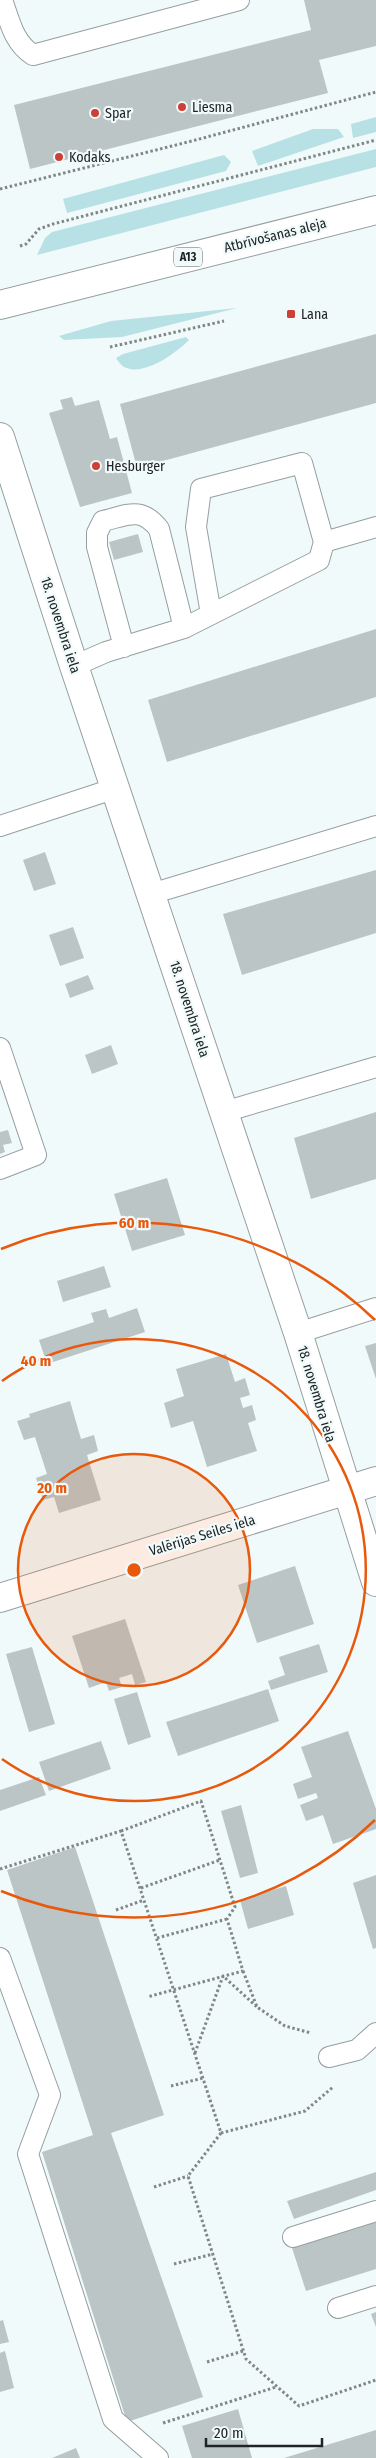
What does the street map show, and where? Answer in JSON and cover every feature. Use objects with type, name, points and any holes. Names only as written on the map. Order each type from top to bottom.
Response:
[{"type":"street","name":"Atbrīvošanas aleja","points":[[0,305],[376,210]]},
{"type":"street","name":"18. novembra iela","points":[[0,437],[74,666],[298,1333],[376,1582]]},
{"type":"street","name":"Valērijas Seiles iela","points":[[0,1598],[376,1481]]},
{"type":"lane","points":[[2,0],[16,38],[23,48],[33,55],[239,0]]},
{"type":"lane","points":[[74,666],[124,647],[184,628],[319,560],[324,542],[302,463],[201,489],[196,527],[211,614]]},
{"type":"lane","points":[[124,647],[98,547],[97,533],[103,521],[138,513],[150,517],[159,529],[184,628]]},
{"type":"lane","points":[[324,542],[376,527]]},
{"type":"lane","points":[[0,826],[116,788]]},
{"type":"lane","points":[[151,894],[376,826]]},
{"type":"lane","points":[[0,1048],[36,1155],[0,1169]]},
{"type":"lane","points":[[224,1112],[376,1067]]},
{"type":"lane","points":[[298,1333],[376,1308]]},
{"type":"lane","points":[[0,1958],[50,2095],[28,2154],[113,2419],[158,2458]]},
{"type":"lane","points":[[329,2057],[357,2050],[376,2033]]},
{"type":"lane","points":[[293,2237],[376,2211]]},
{"type":"lane","points":[[338,2308],[376,2296]]},
{"type":"path","points":[[0,189],[376,92]]},
{"type":"path","points":[[20,246],[26,244],[39,229],[53,224],[376,140]]},
{"type":"path","points":[[110,347],[224,321]]},
{"type":"path","points":[[0,1868],[122,1831],[202,1801],[235,1907],[226,1919],[157,1938]]},
{"type":"path","points":[[122,1831],[221,2133]]},
{"type":"path","points":[[140,1888],[220,1860]]},
{"type":"path","points":[[116,1910],[144,1900]]},
{"type":"path","points":[[226,1919],[257,2007]]},
{"type":"path","points":[[147,1997],[243,1971]]},
{"type":"path","points":[[223,1976],[257,2007],[285,2026],[312,2034]]},
{"type":"path","points":[[195,2054],[223,1976]]},
{"type":"path","points":[[171,2086],[203,2078]]},
{"type":"path","points":[[154,2187],[188,2176],[221,2133],[305,2111],[338,2083]]},
{"type":"path","points":[[188,2176],[246,2359],[299,2406],[376,2380]]},
{"type":"path","points":[[174,2264],[212,2254]]},
{"type":"path","points":[[207,2362],[243,2351]]},
{"type":"path","points":[[130,2434],[277,2387]]},
{"type":"shaded area","points":[[376,117],[376,132],[353,138],[351,124]]},
{"type":"shaded area","points":[[313,129],[338,129],[344,137],[258,166],[252,151]]},
{"type":"shaded area","points":[[376,149],[376,167],[37,255],[45,238],[52,232]]},
{"type":"shaded area","points":[[224,155],[231,162],[226,171],[67,213],[63,199]]},
{"type":"shaded area","points":[[237,308],[122,337],[64,340],[59,336],[111,321]]},
{"type":"shaded area","points":[[186,337],[189,340],[168,357],[141,369],[124,367],[116,358],[123,354]]},
{"type":"building","points":[[304,0],[376,0],[376,46],[319,60],[328,93],[30,169],[14,105],[311,30]]},
{"type":"building","points":[[376,334],[376,403],[137,468],[120,404]]},
{"type":"building","name":"Hesburger","points":[[72,397],[75,406],[99,400],[110,439],[117,437],[132,493],[80,507],[49,413],[63,409],[60,400]]},
{"type":"building","points":[[138,534],[143,552],[114,560],[109,542]]},
{"type":"building","points":[[376,629],[376,697],[167,762],[148,700]]},
{"type":"building","points":[[45,852],[56,884],[34,891],[23,860]]},
{"type":"building","points":[[376,870],[376,933],[242,975],[223,914]]},
{"type":"building","points":[[73,927],[84,958],[60,966],[49,935]]},
{"type":"building","points":[[88,975],[94,989],[70,998],[65,984]]},
{"type":"building","points":[[111,1045],[118,1064],[92,1074],[85,1055]]},
{"type":"building","points":[[376,1112],[376,1179],[311,1199],[294,1138]]},
{"type":"building","points":[[8,1130],[12,1143],[3,1145],[5,1152],[0,1154],[0,1132]]},
{"type":"building","points":[[167,1178],[185,1235],[132,1251],[114,1194]]},
{"type":"building","points":[[104,1266],[111,1287],[63,1302],[57,1281]]},
{"type":"building","points":[[137,1308],[145,1332],[47,1364],[39,1340],[94,1322],[91,1313],[106,1309],[109,1318]]},
{"type":"building","points":[[376,1343],[376,1379],[365,1346]]},
{"type":"building","points":[[226,1354],[235,1382],[245,1378],[250,1395],[240,1398],[243,1408],[252,1405],[256,1420],[248,1423],[257,1451],[207,1467],[193,1421],[171,1428],[164,1403],[184,1396],[176,1369]]},
{"type":"building","points":[[70,1401],[81,1439],[94,1435],[98,1451],[87,1455],[101,1500],[59,1513],[54,1497],[43,1500],[36,1478],[47,1474],[35,1437],[24,1440],[17,1421],[30,1417],[29,1414]]},
{"type":"building","points":[[295,1566],[314,1624],[257,1643],[238,1585]]},
{"type":"building","points":[[125,1619],[146,1682],[135,1685],[132,1674],[119,1678],[122,1687],[109,1691],[106,1682],[89,1688],[72,1636]]},
{"type":"building","points":[[319,1644],[328,1672],[271,1690],[268,1681],[285,1675],[279,1657]]},
{"type":"building","points":[[32,1647],[55,1724],[29,1732],[6,1654]]},
{"type":"building","points":[[268,1689],[279,1721],[178,1756],[166,1722]]},
{"type":"building","points":[[137,1692],[151,1737],[128,1745],[114,1699]]},
{"type":"building","points":[[348,1731],[376,1809],[376,1829],[333,1844],[323,1815],[306,1821],[300,1805],[318,1798],[316,1793],[298,1799],[293,1784],[312,1777],[301,1747]]},
{"type":"building","points":[[101,1741],[111,1769],[49,1791],[39,1762]]},
{"type":"building","points":[[39,1777],[46,1795],[0,1811],[0,1790]]},
{"type":"building","points":[[241,1805],[258,1873],[240,1878],[221,1811]]},
{"type":"building","points":[[75,1847],[164,2115],[111,2133],[203,2397],[127,2422],[42,2152],[93,2135],[7,1870]]},
{"type":"building","points":[[376,1875],[376,1948],[373,1949],[353,1883]]},
{"type":"building","points":[[286,1886],[294,1915],[248,1929],[240,1900]]},
{"type":"building","points":[[376,2172],[376,2190],[294,2219],[287,2201]]},
{"type":"building","points":[[376,2221],[376,2269],[306,2291],[292,2248]]},
{"type":"building","points":[[376,2312],[376,2327],[371,2314]]},
{"type":"building","points":[[3,2320],[9,2342],[0,2344],[0,2321]]},
{"type":"building","points":[[5,2351],[14,2388],[0,2392],[0,2353]]},
{"type":"building","points":[[238,2409],[252,2458],[192,2458],[182,2426]]},
{"type":"building","points":[[376,2430],[376,2458],[284,2458]]},
{"type":"building","points":[[76,2448],[80,2458],[52,2458]]},
{"type":"place","name":"Liesma","points":[[182,107]]},
{"type":"place","name":"Spar","points":[[95,113]]},
{"type":"place","name":"Kodaks","points":[[59,157]]},
{"type":"place","name":"Lana","points":[[291,314]]},
{"type":"place","name":"Hesburger","points":[[96,466]]}]
